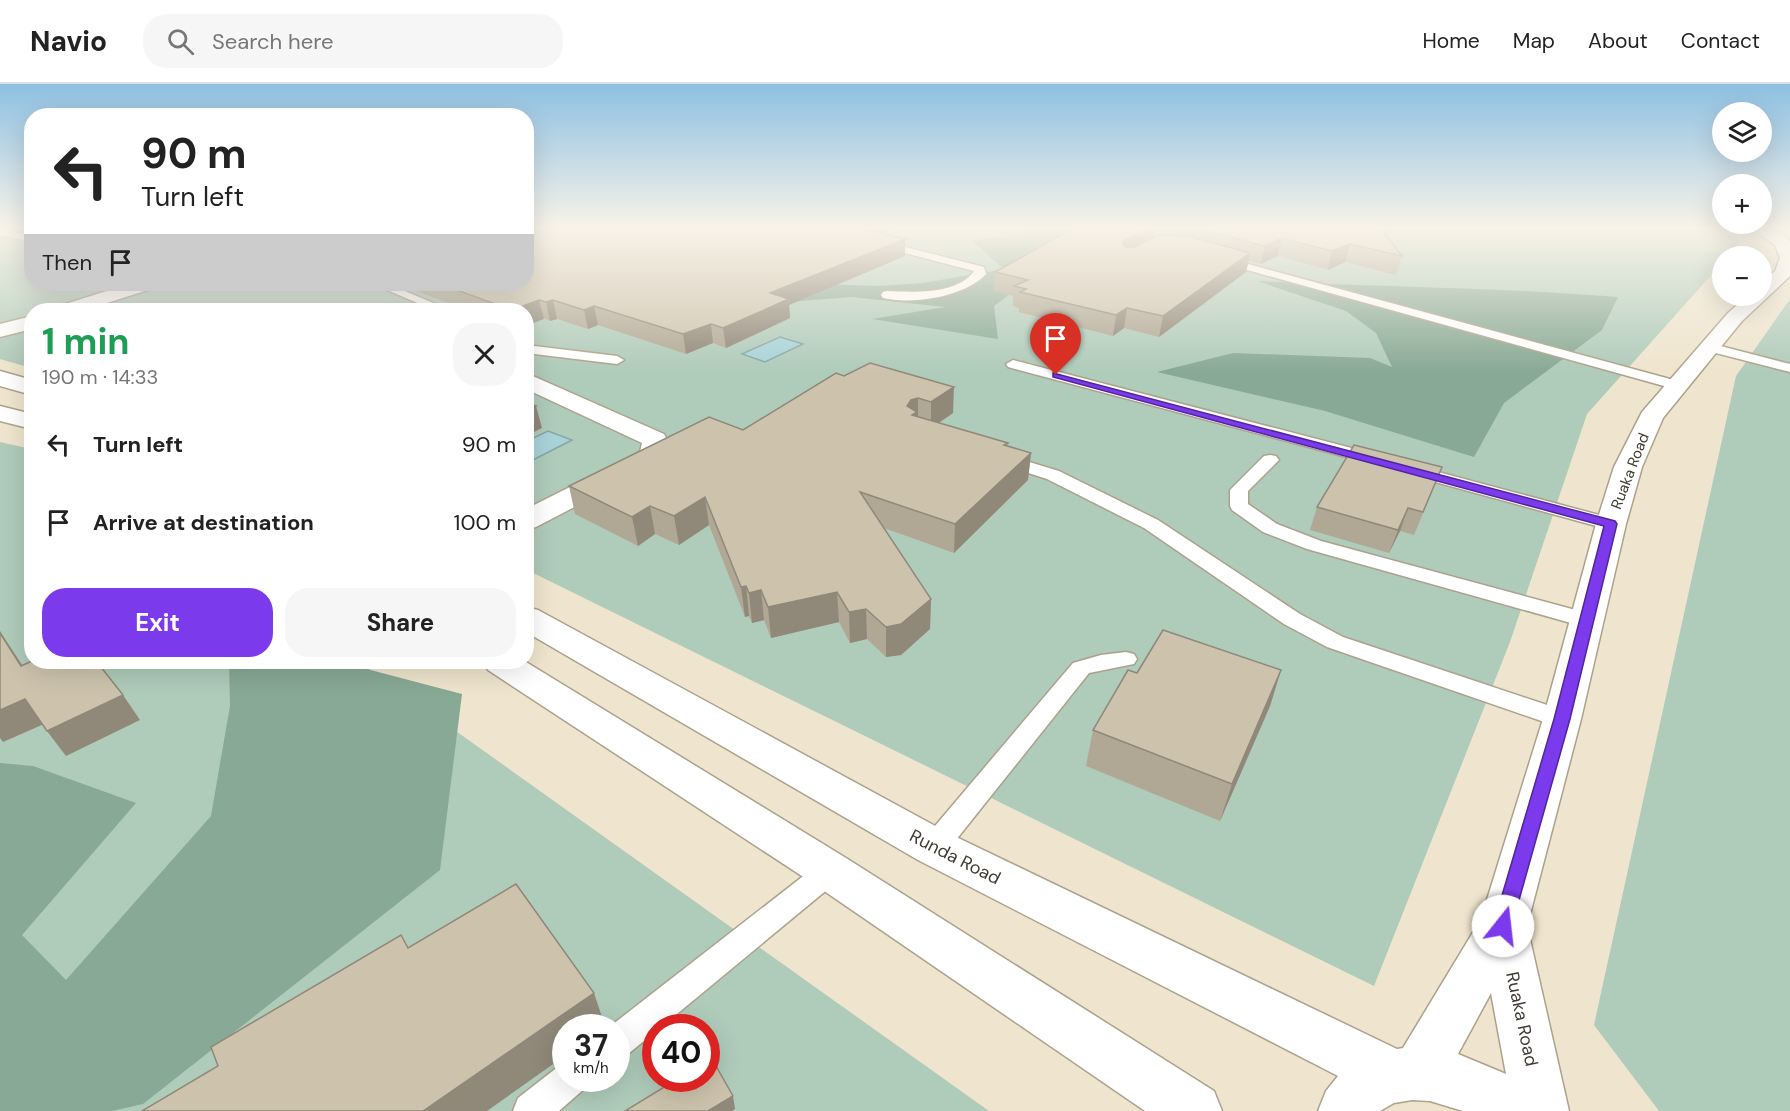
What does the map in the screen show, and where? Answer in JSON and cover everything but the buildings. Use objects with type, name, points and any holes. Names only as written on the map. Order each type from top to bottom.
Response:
[{"type":"street","points":[[88,303],[125,291]]},
{"type":"street","name":"Ruaka Road","points":[[1406,1075],[1503,926],[1562,719],[1611,524],[1628,467],[1651,417],[1676,385],[1747,306]]},
{"type":"street","points":[[0,378],[24,386]]},
{"type":"street","points":[[534,384],[655,439],[654,450],[650,457],[534,517]]},
{"type":"street","points":[[0,413],[24,420]]},
{"type":"street","name":"Runda Road","points":[[534,622],[934,847],[1406,1075]]},
{"type":"street","points":[[512,669],[830,871],[1194,1111]]},
{"type":"street","name":"Ruaka Road","points":[[1503,926],[1541,1111]]},
{"type":"street","points":[[1346,1111],[1360,1091],[1386,1078],[1406,1075],[1455,1079],[1493,1096],[1515,1111]]},
{"type":"lane","points":[[887,295],[939,295],[968,284],[978,276]]},
{"type":"lane","points":[[1282,276],[1676,385]]},
{"type":"lane","points":[[396,291],[426,303]]},
{"type":"lane","points":[[1709,347],[1790,368]]},
{"type":"lane","points":[[534,350],[617,360]]},
{"type":"lane","points":[[1013,364],[1611,524]]},
{"type":"lane","points":[[985,453],[1053,475],[1135,516],[1173,538],[1292,619],[1335,642],[1562,719]]},
{"type":"lane","points":[[1270,460],[1239,490],[1239,506],[1270,528],[1314,544],[1586,620]]},
{"type":"lane","points":[[934,847],[1081,668],[1101,662],[1126,659]]},
{"type":"lane","points":[[630,1031],[830,871]]},
{"type":"lane","points":[[531,1111],[555,1092]]},
{"type":"green space","points":[[0,276],[24,276],[24,291],[534,291],[534,276],[1710,276],[1587,414],[1510,642],[1374,986],[534,573],[534,303],[24,303],[24,366],[0,359]]},
{"type":"green space","points":[[964,276],[1030,276],[994,306],[998,339],[872,319],[945,307],[852,297],[761,304],[816,284],[879,286],[923,283]]},
{"type":"green space","points":[[1257,281],[1528,291],[1618,297],[1602,330],[1504,403],[1474,457],[1325,411],[1157,372],[1233,353],[1370,358],[1392,367],[1376,333],[1346,311]]},
{"type":"green space","points":[[1790,299],[1790,1111],[1659,1111],[1594,1025],[1736,376]]},
{"type":"green space","points":[[0,442],[24,447],[24,669],[369,669],[989,1111],[0,1111]]},
{"type":"green space","points":[[229,669],[367,669],[462,694],[440,870],[143,1104],[112,1111],[0,1111],[0,763],[33,766],[136,803],[22,935],[66,980],[211,816],[230,706]]},
{"type":"water","points":[[780,337],[803,344],[765,362],[742,354]]},
{"type":"water","points":[[548,431],[572,440],[534,459],[534,438]]},
{"type":"route","points":[[1056,375],[1611,524],[1562,719],[1503,926]]}]
